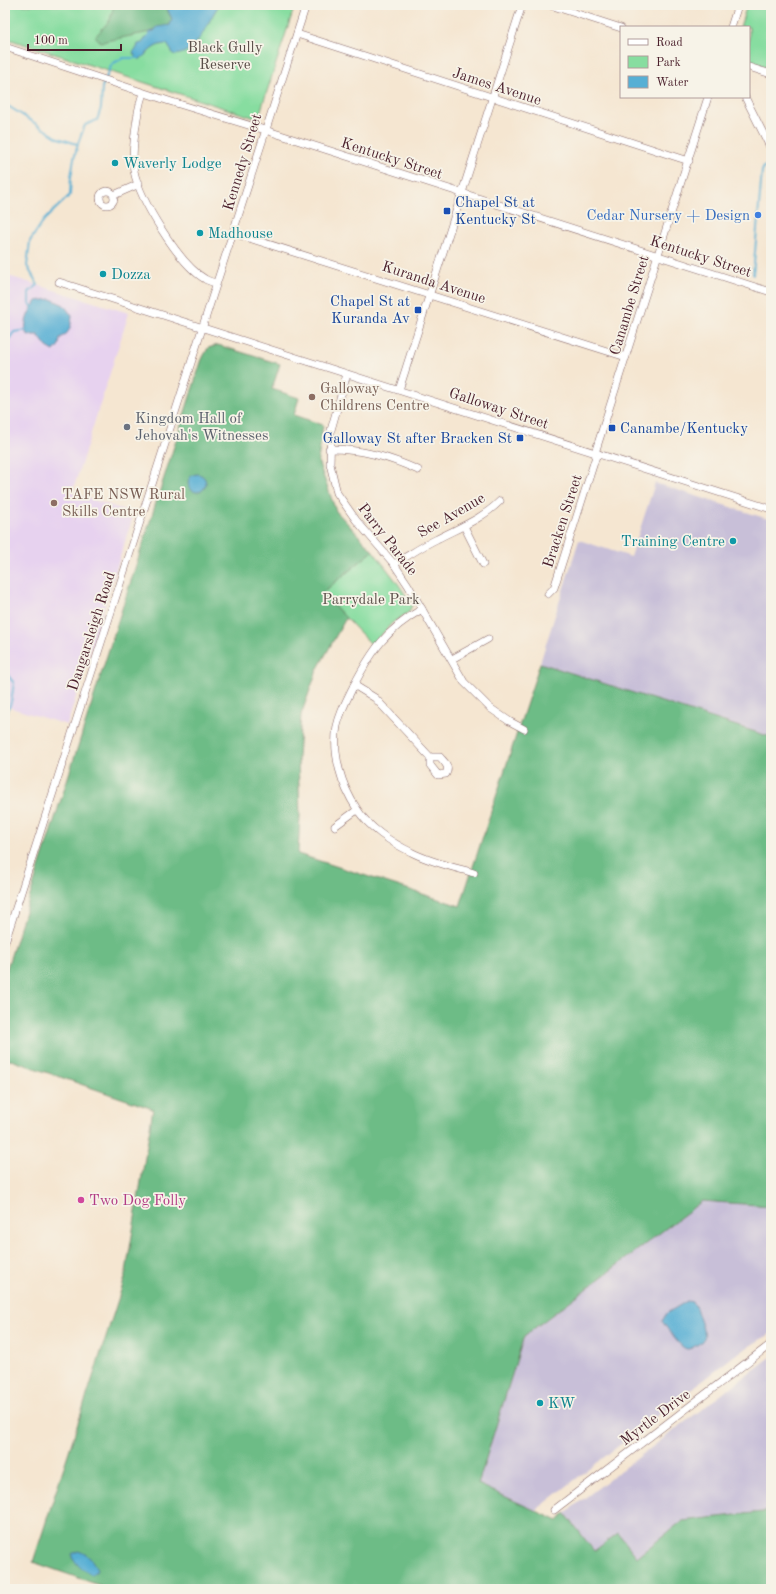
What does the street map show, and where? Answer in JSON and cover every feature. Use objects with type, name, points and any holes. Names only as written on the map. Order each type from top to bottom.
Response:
[{"type":"street","name":"Kennedy Street","points":[[202,327],[306,5]]},
{"type":"street","points":[[399,390],[522,5]]},
{"type":"street","points":[[550,5],[620,28]]},
{"type":"street","points":[[731,26],[738,5]]},
{"type":"street","name":"James Avenue","points":[[296,34],[689,161]]},
{"type":"street","name":"Kentucky Street","points":[[5,47],[143,93],[265,130],[771,292]]},
{"type":"street","points":[[750,67],[771,74]]},
{"type":"street","points":[[143,93],[137,118],[134,171],[156,223],[188,265],[205,280],[216,283]]},
{"type":"street","name":"Canambe Street","points":[[596,453],[708,98]]},
{"type":"street","points":[[745,98],[771,150]]},
{"type":"street","points":[[114,195],[139,184]]},
{"type":"street","name":"Kuranda Avenue","points":[[233,233],[626,357]]},
{"type":"street","name":"Galloway Street","points":[[59,282],[771,509]]},
{"type":"street","name":"Dangarsleigh Road","points":[[5,942],[202,327]]},
{"type":"street","name":"Parry Parade","points":[[347,374],[331,430],[330,464],[337,493],[356,520],[394,564],[452,659],[464,682],[476,696],[490,708],[524,729]]},
{"type":"street","points":[[330,449],[373,453],[418,470]]},
{"type":"street","name":"Bracken Street","points":[[548,594],[554,588],[596,453]]},
{"type":"street","name":"See Avenue","points":[[394,564],[436,539],[464,526],[490,511],[500,501]]},
{"type":"street","points":[[464,526],[483,564]]},
{"type":"street","points":[[422,609],[393,629],[378,645],[366,662],[341,713],[338,724],[336,751],[343,781],[357,810],[388,839],[423,858],[474,874]]},
{"type":"street","points":[[452,659],[488,639]]},
{"type":"street","points":[[354,685],[375,698],[430,756]]},
{"type":"street","points":[[335,826],[357,810]]},
{"type":"street","name":"Myrtle Drive","points":[[554,1510],[771,1344]]},
{"type":"shaded area","name":"TAFE NSW Rural Skills Centre","points":[[5,275],[129,313],[72,493],[134,513],[67,725],[5,706]]},
{"type":"shaded area","points":[[655,483],[771,520],[771,737],[540,663],[579,540],[631,557]]},
{"type":"shaded area","points":[[702,1201],[771,1206],[771,1333],[735,1355],[535,1511],[478,1484],[524,1336]]},
{"type":"shaded area","points":[[771,1357],[771,1511],[682,1521],[637,1557],[594,1551],[565,1513]]},
{"type":"green space","name":"Black Gully Reserve","points":[[5,5],[295,5],[258,119],[5,38]]},
{"type":"green space","points":[[114,5],[167,5],[172,19],[170,25],[150,32],[101,42],[95,37],[110,20]]},
{"type":"green space","points":[[747,5],[771,5],[771,69],[750,62],[750,26],[740,26]]},
{"type":"green space","points":[[218,345],[280,364],[272,389],[299,398],[294,415],[323,425],[318,461],[336,511],[373,551],[322,593],[346,618],[317,670],[301,715],[298,757],[300,816],[298,854],[460,906],[540,663],[771,737],[771,1206],[702,1201],[524,1336],[478,1484],[558,1521],[565,1513],[594,1551],[618,1533],[637,1557],[682,1521],[771,1511],[771,1589],[110,1589],[33,1562],[125,1278],[153,1109],[5,1058],[5,974],[202,359],[208,348]]},
{"type":"green space","name":"Parrydale Park","points":[[373,551],[412,605],[409,612],[392,623],[372,645],[322,593]]},
{"type":"water","points":[[167,5],[219,5],[201,36],[189,49],[174,55],[167,44],[162,44],[152,49],[139,60],[133,52],[137,48],[138,44],[142,43],[150,32],[154,31],[157,27],[170,25],[172,19]]},
{"type":"water","points":[[51,299],[64,305],[72,316],[68,332],[60,338],[59,345],[54,351],[47,347],[38,335],[29,335],[26,333],[28,316],[36,301]]},
{"type":"water","points":[[193,474],[201,474],[206,479],[204,490],[201,492],[193,492],[188,487],[188,479]]},
{"type":"water","points":[[687,1301],[692,1302],[695,1305],[705,1335],[700,1343],[688,1349],[678,1342],[662,1321],[667,1313]]},
{"type":"water","points":[[78,1551],[85,1554],[92,1560],[97,1570],[95,1573],[92,1575],[80,1567],[72,1558],[72,1554]]},
{"type":"waterway","points":[[34,308],[29,303],[29,292],[38,285],[27,266],[30,241],[44,220],[70,195],[72,168],[78,142],[85,125],[97,120],[101,108],[102,87],[112,64],[123,58],[138,58]]},
{"type":"waterway","points":[[5,104],[58,138],[77,144]]},
{"type":"waterway","points":[[753,275],[762,171],[764,167],[771,163]]},
{"type":"waterway","points":[[5,347],[14,332],[28,330]]},
{"type":"waterway","points":[[5,672],[14,683],[11,702],[5,718]]},
{"type":"place","name":"Waverly Lodge","points":[[115,163]]},
{"type":"place","name":"Chapel St at Kentucky St","points":[[447,211]]},
{"type":"place","name":"Cedar Nursery + Design","points":[[758,215]]},
{"type":"place","name":"Madhouse","points":[[200,233]]},
{"type":"place","name":"Dozza","points":[[103,274]]},
{"type":"place","name":"Chapel St at Kuranda Av","points":[[418,310]]},
{"type":"place","name":"Galloway Childrens Centre","points":[[312,397]]},
{"type":"place","name":"Kingdom Hall of Jehovah's Witnesses","points":[[127,427]]},
{"type":"place","name":"Canambe/Kentucky","points":[[612,428]]},
{"type":"place","name":"Galloway St after Bracken St","points":[[520,438]]},
{"type":"place","name":"TAFE NSW Rural Skills Centre","points":[[54,503]]},
{"type":"place","name":"Training Centre","points":[[733,541]]},
{"type":"place","name":"Two Dog Folly","points":[[81,1200]]},
{"type":"place","name":"KW","points":[[540,1403]]}]
